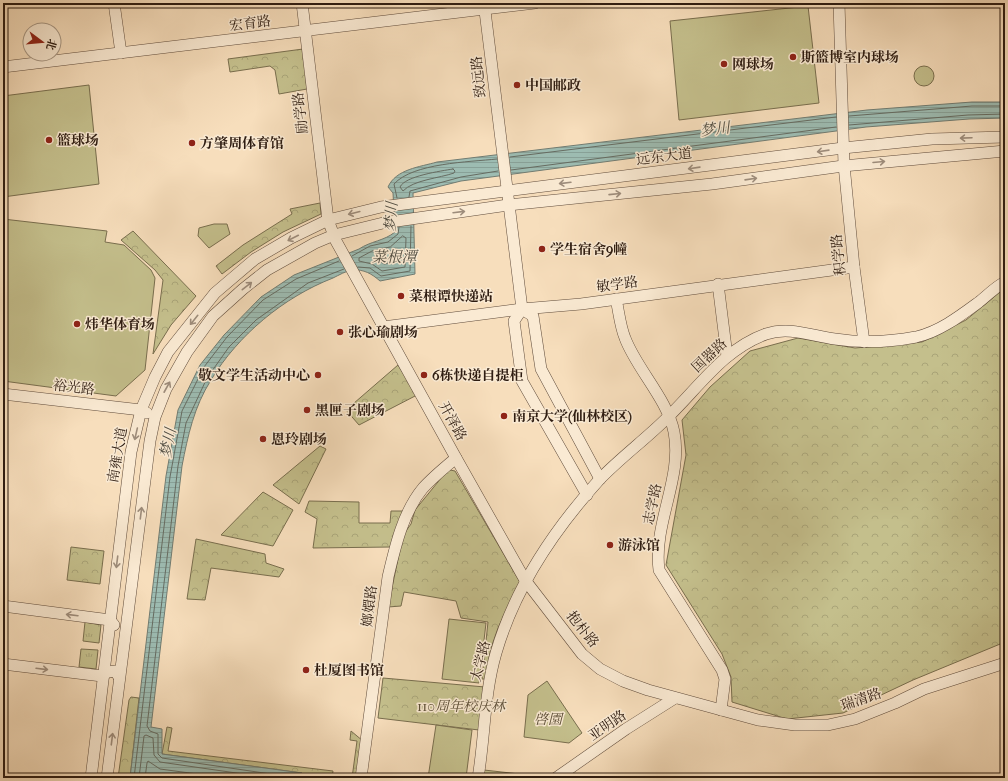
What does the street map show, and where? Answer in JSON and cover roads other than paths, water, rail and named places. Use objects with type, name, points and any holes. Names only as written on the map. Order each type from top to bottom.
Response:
[{"type":"street","points":[[114,3],[120,54]]},
{"type":"street","name":"励学路","points":[[302,3],[328,220],[335,238]]},
{"type":"street","name":"宏育路","points":[[3,67],[306,32],[484,6],[535,3]]},
{"type":"street","name":"积学路","points":[[839,3],[841,107],[844,165],[854,267],[864,342]]},
{"type":"street","name":"致远路","points":[[484,6],[522,309]]},
{"type":"street","name":"远东大道","points":[[328,220],[381,207],[507,191],[843,143],[1005,137]]},
{"type":"street","points":[[107,778],[149,449],[155,416],[166,389],[187,352],[213,316],[267,270],[315,243],[383,223],[420,217],[508,205],[712,184],[844,165],[1005,151]]},
{"type":"street","name":"南雍大道","points":[[90,778],[132,452],[141,410],[154,377],[168,352],[216,293],[255,259],[291,238],[328,220]]},
{"type":"street","name":"开泽路","points":[[335,238],[383,327],[525,580]]},
{"type":"street","name":"敏学路","points":[[383,327],[522,309],[616,299],[718,284],[854,267]]},
{"type":"street","name":"国器路","points":[[525,580],[542,552],[568,515],[600,479],[669,416],[727,356],[768,334],[794,331],[834,339],[864,342],[916,337],[943,327],[981,301],[998,285],[1005,282]]},
{"type":"street","points":[[718,284],[727,356]]},
{"type":"street","points":[[216,293],[226,304]]},
{"type":"street","name":"志学路","points":[[616,299],[625,338],[669,416],[674,431],[677,453],[661,532],[658,554],[659,570],[676,600],[722,670],[725,679],[721,710]]},
{"type":"street","points":[[587,495],[522,381],[514,321],[522,309],[533,316],[541,369],[600,479]]},
{"type":"street","name":"裕光路","points":[[3,394],[141,410],[155,416]]},
{"type":"street","name":"嫏嬛路","points":[[361,778],[388,577],[394,551],[406,518],[423,488],[456,458]]},
{"type":"street","name":"抱朴路","points":[[525,580],[582,654],[600,669],[623,682],[721,710]]},
{"type":"street","name":"太学路","points":[[478,778],[487,698],[495,654],[506,621],[525,580]]},
{"type":"street","points":[[3,606],[110,620],[116,628],[120,628],[126,623]]},
{"type":"street","name":"瑞清路","points":[[721,710],[784,725],[828,725],[855,719],[895,703],[924,689],[1005,663]]},
{"type":"street","points":[[3,664],[102,676],[108,672],[115,671],[119,677]]},
{"type":"street","name":"亚明路","points":[[556,778],[626,729],[675,698]]},
{"type":"water","points":[[972,102],[1005,102],[1005,118],[969,119],[866,127],[461,181],[413,193],[415,274],[380,281],[364,271],[356,270],[342,273],[297,296],[264,319],[222,363],[205,390],[192,422],[182,466],[151,727],[162,729],[162,754],[302,773],[302,778],[130,778],[166,476],[178,410],[200,365],[224,335],[261,297],[294,275],[359,249],[395,232],[393,193],[388,187],[397,176],[416,167],[437,162],[867,110]]},
{"type":"place","name":"斯篮博室内球场","points":[[793,57]]},
{"type":"place","name":"网球场","points":[[724,64]]},
{"type":"place","name":"中国邮政","points":[[517,85]]},
{"type":"place","name":"篮球场","points":[[49,140]]},
{"type":"place","name":"方肇周体育馆","points":[[192,143]]},
{"type":"place","name":"学生宿舍9幢","points":[[542,249]]},
{"type":"place","name":"菜根谭快递站","points":[[401,296]]},
{"type":"place","name":"炜华体育场","points":[[77,324]]},
{"type":"place","name":"张心瑜剧场","points":[[340,332]]},
{"type":"place","name":"敬文学生活动中心","points":[[318,375]]},
{"type":"place","name":"6栋快递自提柜","points":[[424,375]]},
{"type":"place","name":"黑匣子剧场","points":[[307,410]]},
{"type":"place","name":"南京大学(仙林校区)","points":[[504,416]]},
{"type":"place","name":"恩玲剧场","points":[[263,439]]},
{"type":"place","name":"游泳馆","points":[[610,545]]},
{"type":"place","name":"杜厦图书馆","points":[[306,670]]},
{"type":"water label","name":"梦川","points":[[715,129]]},
{"type":"water label","name":"梦川","points":[[391,217]]},
{"type":"water label","name":"菜根潭","points":[[394,257]]},
{"type":"water label","name":"梦川","points":[[168,443]]},
{"type":"park label","name":"110周年校庆林","points":[[461,706]]},
{"type":"park label","name":"啓園","points":[[548,719]]}]
